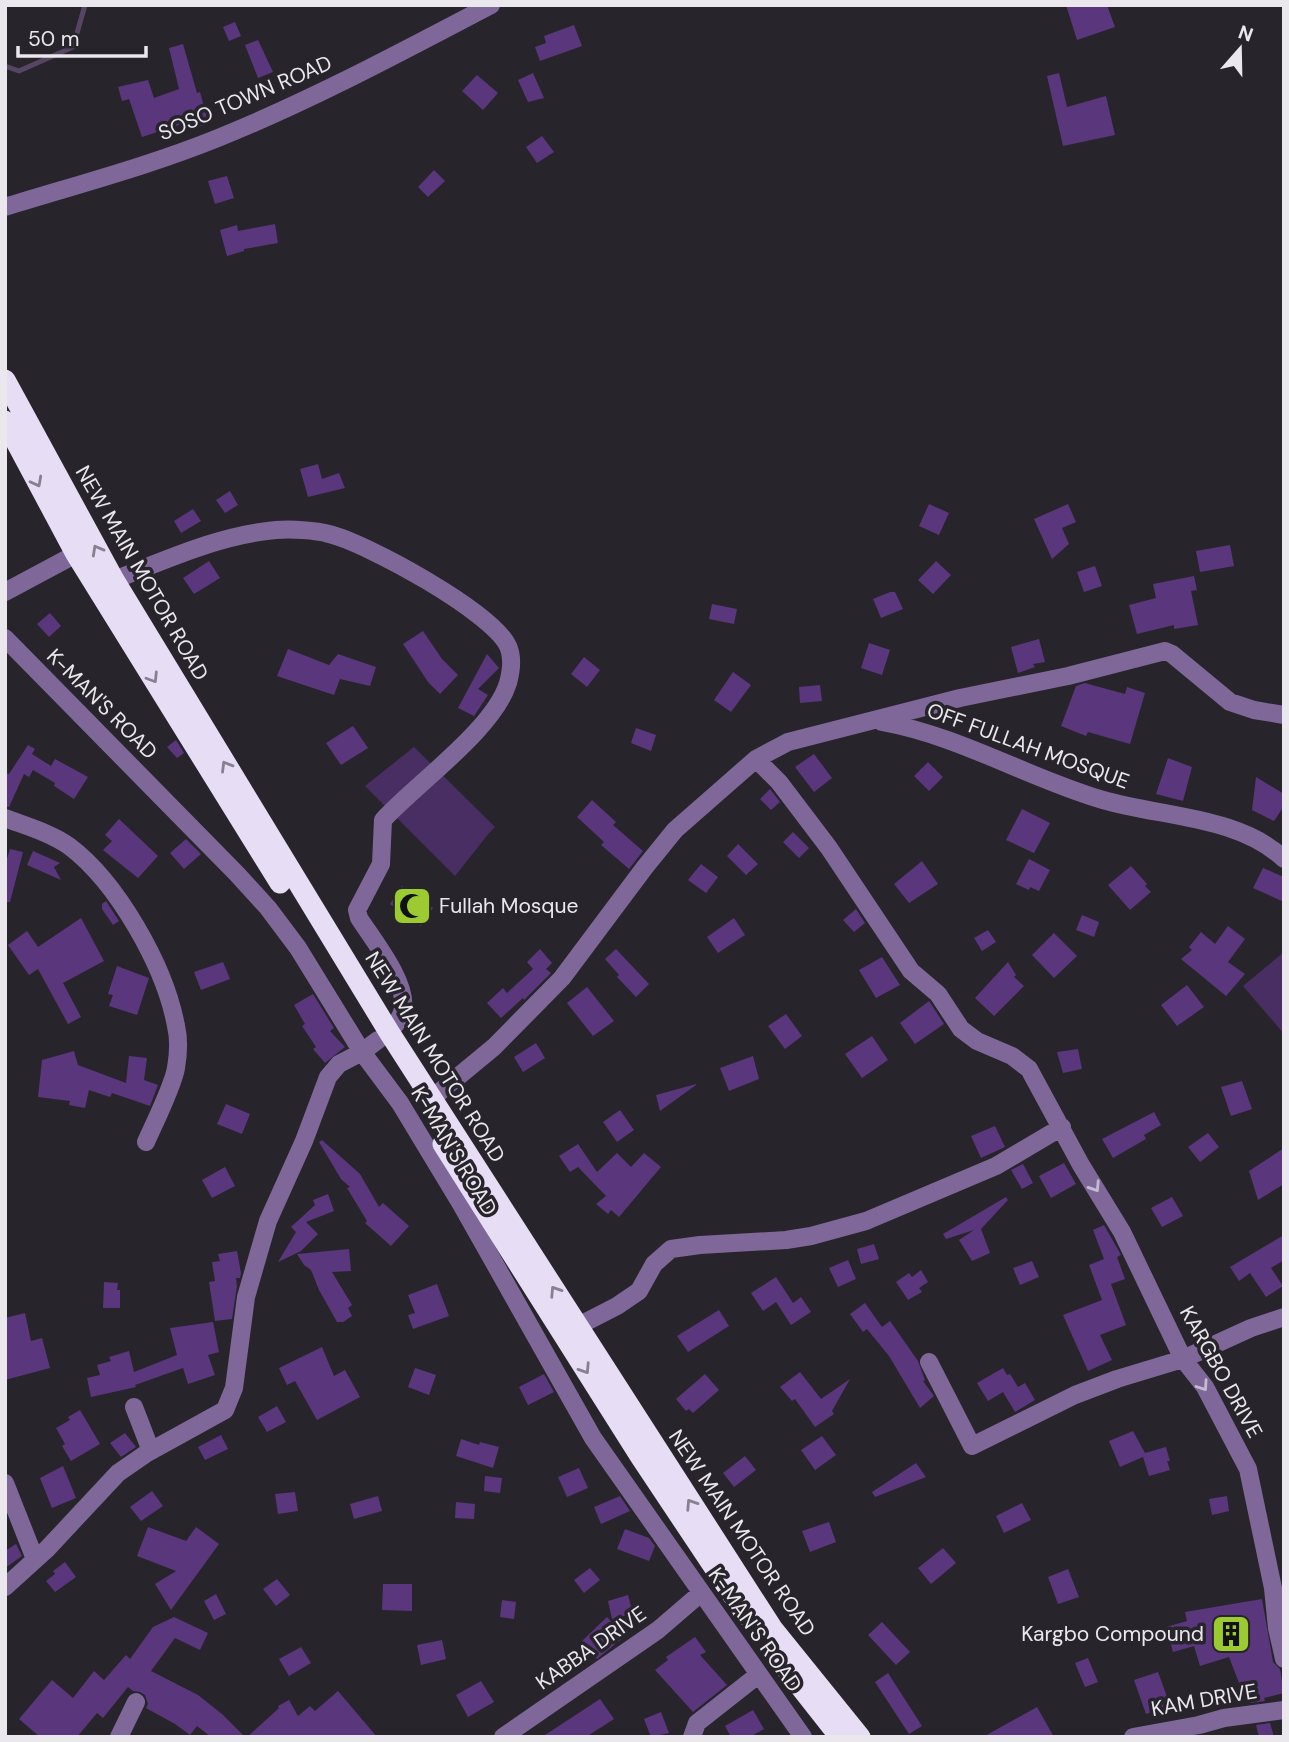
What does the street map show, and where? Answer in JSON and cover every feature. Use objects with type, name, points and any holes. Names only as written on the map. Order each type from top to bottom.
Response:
[{"type":"highway","name":"NEW MAIN MOTOR ROAD","points":[[5,380],[114,580],[468,1199],[570,1330],[772,1628],[860,1737]]},
{"type":"highway","name":"NEW MAIN MOTOR ROAD","points":[[5,421],[76,554],[376,1041],[431,1099],[570,1330],[640,1456],[760,1636],[839,1737]]},
{"type":"street","name":"SOSO TOWN ROAD","points":[[5,206],[217,139],[326,90],[491,5]]},
{"type":"street","points":[[5,1587],[118,1473],[151,1451],[225,1410],[230,1400],[246,1297],[268,1221],[304,1141],[328,1077],[339,1064],[376,1041],[398,1022],[403,1009],[403,993],[359,918],[357,909],[381,864],[383,820],[473,735],[503,696],[512,667],[508,646],[475,614],[413,571],[328,533],[277,530],[208,544],[114,580]]},
{"type":"street","points":[[5,592],[76,554]]},
{"type":"street","name":"K-MAN'S ROAD","points":[[5,638],[268,908],[376,1041]]},
{"type":"street","name":"OFF FULLAH MOSQUE","points":[[431,1099],[494,1047],[562,978],[675,830],[755,759],[788,742],[960,698],[1068,676],[1165,651],[1230,702],[1254,710],[1284,715]]},
{"type":"street","name":"OFF FULLAH MOSQUE","points":[[874,721],[922,731],[1104,800],[1223,826],[1259,842],[1284,859]]},
{"type":"street","name":"KARGBO DRIVE","points":[[755,759],[779,782],[820,837],[911,971],[938,994],[961,1029],[977,1041],[1012,1056],[1029,1069],[1081,1165],[1122,1232],[1183,1359],[1205,1387],[1248,1469],[1279,1587],[1277,1628],[1284,1659]]},
{"type":"street","points":[[5,818],[67,844],[92,867],[114,891],[140,934],[163,982],[177,1027],[176,1070],[146,1142]]},
{"type":"street","points":[[538,1343],[617,1306],[639,1291],[654,1264],[671,1250],[700,1245],[811,1237],[866,1221],[996,1166],[1062,1127]]},
{"type":"street","name":"K-MAN'S ROAD","points":[[468,1199],[538,1343],[593,1438],[803,1737]]},
{"type":"street","points":[[929,1362],[972,1446],[1075,1395],[1183,1359],[1251,1328],[1284,1317]]},
{"type":"street","points":[[134,1407],[151,1451]]},
{"type":"street","points":[[5,1483],[35,1559]]},
{"type":"street","name":"KABBA DRIVE","points":[[503,1737],[658,1630],[701,1593]]},
{"type":"street","name":"K-MAN'S ROAD","points":[[692,1737],[697,1723],[758,1675]]},
{"type":"street","points":[[119,1737],[136,1702]]},
{"type":"street","name":"KAM DRIVE","points":[[1133,1737],[1224,1718],[1284,1710]]},
{"type":"shaded area","points":[[414,747],[495,827],[455,876],[365,786]]},
{"type":"shaded area","points":[[1284,952],[1284,1034],[1243,986]]},
{"type":"building","points":[[1066,5],[1107,5],[1115,27],[1077,40]]},
{"type":"building","points":[[235,22],[241,36],[229,41],[223,27]]},
{"type":"building","points":[[574,25],[582,46],[540,61],[535,47],[546,43],[544,36]]},
{"type":"building","points":[[258,40],[273,72],[258,78],[245,45]]},
{"type":"building","points":[[183,44],[209,124],[190,129],[188,122],[142,137],[129,99],[122,101],[118,87],[148,80],[154,98],[179,89],[169,48]]},
{"type":"building","points":[[533,73],[544,98],[528,102],[518,80]]},
{"type":"building","points":[[1059,73],[1067,107],[1106,96],[1115,135],[1063,146],[1047,76]]},
{"type":"building","points":[[477,75],[498,93],[483,110],[462,91]]},
{"type":"building","points":[[542,136],[554,152],[537,163],[526,147]]},
{"type":"building","points":[[434,170],[445,181],[428,197],[418,187]]},
{"type":"building","points":[[227,176],[234,198],[215,204],[208,181]]},
{"type":"building","points":[[275,224],[278,243],[244,249],[227,256],[220,230],[237,225],[238,231]]},
{"type":"building","points":[[318,464],[322,479],[339,473],[345,488],[308,497],[300,469]]},
{"type":"building","points":[[230,491],[238,505],[225,513],[216,500]]},
{"type":"building","points":[[929,504],[949,513],[939,535],[919,526]]},
{"type":"building","points":[[1068,504],[1076,522],[1062,528],[1069,544],[1052,559],[1034,519]]},
{"type":"building","points":[[193,509],[201,521],[181,533],[174,521]]},
{"type":"building","points":[[1230,545],[1234,566],[1200,572],[1196,551]]},
{"type":"building","points":[[209,561],[220,578],[194,594],[183,578]]},
{"type":"building","points":[[936,561],[951,575],[933,594],[918,580]]},
{"type":"building","points":[[1095,566],[1102,586],[1084,592],[1077,572]]},
{"type":"building","points":[[1194,576],[1197,590],[1191,591],[1198,625],[1174,629],[1174,625],[1137,634],[1129,605],[1156,598],[1153,584]]},
{"type":"building","points":[[895,592],[903,609],[881,618],[873,599]]},
{"type":"building","points":[[712,604],[737,609],[734,624],[709,619]]},
{"type":"building","points":[[50,613],[61,626],[49,637],[37,624]]},
{"type":"building","points":[[423,631],[442,659],[458,675],[440,694],[428,682],[403,644]]},
{"type":"building","points":[[1039,639],[1045,662],[1033,664],[1035,667],[1018,673],[1011,647]]},
{"type":"building","points":[[869,643],[890,650],[882,675],[861,668]]},
{"type":"building","points":[[288,649],[329,665],[338,654],[376,667],[370,686],[340,679],[334,695],[277,676]]},
{"type":"building","points":[[487,654],[499,668],[478,689],[488,695],[474,716],[458,708]]},
{"type":"building","points":[[584,657],[600,670],[587,687],[571,674]]},
{"type":"building","points":[[733,672],[751,685],[731,712],[714,700]]},
{"type":"building","points":[[1085,683],[1125,694],[1127,687],[1145,693],[1130,744],[1088,732],[1086,736],[1061,726],[1076,686]]},
{"type":"building","points":[[820,685],[822,701],[800,703],[799,687]]},
{"type":"building","points":[[353,726],[368,748],[341,765],[326,743]]},
{"type":"building","points":[[636,728],[656,735],[651,751],[631,743]]},
{"type":"building","points":[[176,740],[184,753],[177,758],[167,747]]},
{"type":"building","points":[[28,745],[35,749],[32,754],[51,766],[55,759],[88,777],[74,799],[33,770],[29,777],[24,774],[9,807],[5,807],[5,773],[9,774]]},
{"type":"building","points":[[814,754],[832,778],[814,792],[795,767]]},
{"type":"building","points":[[1168,758],[1192,767],[1183,801],[1156,794]]},
{"type":"building","points":[[928,762],[943,777],[929,791],[914,776]]},
{"type":"building","points":[[1256,777],[1284,794],[1284,806],[1274,821],[1252,810]]},
{"type":"building","points":[[770,789],[780,802],[771,810],[760,799]]},
{"type":"building","points":[[592,800],[616,822],[613,825],[643,851],[629,869],[601,845],[604,842],[577,817]]},
{"type":"building","points":[[1022,809],[1050,823],[1034,853],[1006,840]]},
{"type":"building","points":[[119,819],[158,856],[138,878],[103,850],[112,841],[105,835]]},
{"type":"building","points":[[793,832],[809,848],[799,858],[783,842]]},
{"type":"building","points":[[186,839],[201,854],[184,869],[170,853]]},
{"type":"building","points":[[738,844],[758,864],[746,875],[727,856]]},
{"type":"building","points":[[10,849],[23,852],[10,902],[5,902],[5,865]]},
{"type":"building","points":[[33,851],[60,863],[54,867],[61,880],[27,865]]},
{"type":"building","points":[[1029,859],[1050,870],[1039,891],[1016,884]]},
{"type":"building","points":[[922,861],[938,884],[909,903],[894,884]]},
{"type":"building","points":[[701,864],[718,877],[706,893],[688,880]]},
{"type":"building","points":[[1131,866],[1151,892],[1130,910],[1108,885]]},
{"type":"building","points":[[1263,868],[1284,877],[1284,902],[1253,888]]},
{"type":"building","name":"Fullah Mosque","points":[[402,886],[433,908],[421,926],[390,904]]},
{"type":"building","points":[[106,901],[119,921],[113,925],[102,909],[102,904]]},
{"type":"building","points":[[856,909],[865,923],[854,932],[843,920]]},
{"type":"building","points":[[1082,915],[1099,922],[1094,937],[1076,930]]},
{"type":"building","points":[[81,918],[104,961],[63,983],[81,1017],[68,1024],[38,969],[29,975],[8,945],[27,931],[38,947]]},
{"type":"building","points":[[734,918],[745,935],[718,953],[707,937]]},
{"type":"building","points":[[1228,926],[1245,939],[1228,962],[1245,974],[1226,996],[1181,959],[1192,950],[1189,947],[1201,932],[1215,944]]},
{"type":"building","points":[[988,930],[996,942],[982,951],[974,938]]},
{"type":"building","points":[[1054,933],[1077,956],[1054,978],[1032,955]]},
{"type":"building","points":[[540,949],[552,963],[546,969],[551,973],[501,1018],[487,1003],[503,988],[507,993],[533,969],[527,962]]},
{"type":"building","points":[[616,949],[649,984],[636,997],[605,959]]},
{"type":"building","points":[[882,957],[900,985],[876,998],[859,970]]},
{"type":"building","points":[[223,962],[230,979],[201,990],[194,972]]},
{"type":"building","points":[[1008,962],[1016,975],[1014,977],[1024,986],[994,1016],[975,998]]},
{"type":"building","points":[[117,966],[149,978],[137,1015],[109,1006],[113,995],[108,994]]},
{"type":"building","points":[[1187,985],[1204,1007],[1177,1026],[1161,1005]]},
{"type":"building","points":[[587,987],[614,1021],[593,1036],[567,1003]]},
{"type":"building","points":[[313,994],[334,1028],[330,1031],[345,1047],[325,1063],[313,1049],[316,1047],[302,1026],[305,1024],[294,1005]]},
{"type":"building","points":[[929,1001],[944,1024],[915,1044],[900,1023]]},
{"type":"building","points":[[786,1014],[802,1036],[785,1049],[768,1026]]},
{"type":"building","points":[[872,1036],[888,1060],[862,1078],[845,1054]]},
{"type":"building","points":[[536,1043],[545,1058],[523,1072],[514,1057]]},
{"type":"building","points":[[1078,1049],[1082,1069],[1063,1073],[1057,1052]]},
{"type":"building","points":[[74,1051],[78,1065],[126,1083],[129,1056],[147,1058],[144,1080],[158,1085],[150,1106],[112,1093],[110,1097],[89,1090],[85,1108],[69,1105],[70,1101],[38,1097],[42,1060]]},
{"type":"building","points":[[753,1056],[759,1079],[729,1091],[720,1068]]},
{"type":"building","points":[[1242,1081],[1252,1109],[1231,1116],[1221,1087]]},
{"type":"building","points":[[696,1085],[660,1111],[656,1095]]},
{"type":"building","points":[[226,1104],[250,1114],[242,1134],[217,1124]]},
{"type":"building","points":[[620,1110],[634,1130],[617,1142],[603,1122]]},
{"type":"building","points":[[1154,1112],[1161,1125],[1144,1135],[1146,1139],[1113,1158],[1102,1139]]},
{"type":"building","points":[[995,1126],[1005,1147],[981,1158],[971,1136]]},
{"type":"building","points":[[1208,1133],[1219,1147],[1200,1162],[1188,1147]]},
{"type":"building","points":[[322,1140],[360,1174],[379,1207],[383,1203],[409,1226],[391,1246],[365,1223],[367,1221],[347,1188],[350,1187],[341,1179],[319,1142]]},
{"type":"building","points":[[578,1144],[597,1172],[617,1153],[631,1167],[644,1153],[661,1167],[619,1217],[611,1210],[608,1214],[596,1204],[606,1196],[578,1167],[570,1172],[559,1156]]},
{"type":"building","points":[[1284,1148],[1284,1184],[1258,1200],[1249,1171]]},
{"type":"building","points":[[1064,1163],[1076,1184],[1051,1198],[1039,1176]]},
{"type":"building","points":[[1023,1164],[1033,1183],[1022,1189],[1011,1170]]},
{"type":"building","points":[[225,1167],[235,1186],[212,1198],[202,1180]]},
{"type":"building","points":[[328,1194],[334,1211],[306,1222],[318,1234],[301,1251],[278,1262],[296,1232],[291,1227],[315,1205],[313,1200]]},
{"type":"building","points":[[1006,1197],[1008,1200],[981,1229],[990,1253],[972,1261],[959,1240],[974,1230],[946,1239],[943,1234]]},
{"type":"building","points":[[1172,1197],[1183,1216],[1162,1227],[1151,1208]]},
{"type":"building","points":[[1104,1225],[1121,1255],[1117,1257],[1125,1279],[1111,1284],[1126,1325],[1100,1335],[1112,1360],[1088,1371],[1063,1315],[1102,1300],[1089,1265],[1104,1259],[1093,1230]]},
{"type":"building","points":[[1284,1235],[1284,1260],[1271,1268],[1283,1286],[1266,1297],[1250,1273],[1239,1281],[1230,1267]]},
{"type":"building","points":[[874,1244],[879,1259],[861,1264],[857,1249]]},
{"type":"building","points":[[349,1249],[351,1271],[332,1272],[352,1305],[348,1308],[352,1316],[343,1322],[337,1322],[311,1270],[297,1254]]},
{"type":"building","points":[[237,1251],[241,1273],[240,1278],[236,1278],[232,1319],[215,1321],[209,1282],[215,1281],[212,1262],[220,1261],[218,1254]]},
{"type":"building","points":[[848,1260],[856,1279],[838,1287],[829,1268]]},
{"type":"building","points":[[1032,1261],[1039,1277],[1020,1285],[1013,1268]]},
{"type":"building","points":[[921,1270],[928,1282],[919,1288],[922,1292],[908,1300],[896,1282],[909,1273],[912,1277]]},
{"type":"building","points":[[776,1277],[793,1303],[801,1297],[811,1312],[791,1325],[776,1302],[763,1311],[751,1293]]},
{"type":"building","points":[[104,1282],[118,1283],[120,1308],[103,1308]]},
{"type":"building","points":[[437,1284],[449,1316],[413,1329],[408,1315],[415,1313],[408,1295]]},
{"type":"building","points":[[865,1303],[882,1327],[890,1321],[918,1361],[925,1380],[923,1381],[934,1396],[920,1408],[889,1356],[867,1329],[863,1332],[850,1314]]},
{"type":"building","points":[[719,1310],[729,1326],[688,1352],[677,1336]]},
{"type":"building","points":[[25,1313],[31,1341],[42,1338],[50,1368],[5,1380],[5,1318]]},
{"type":"building","points":[[213,1322],[219,1352],[208,1355],[215,1375],[188,1384],[183,1368],[135,1385],[136,1387],[91,1397],[87,1378],[100,1375],[97,1365],[111,1361],[109,1357],[129,1351],[134,1372],[177,1355],[170,1328]]},
{"type":"building","points":[[322,1347],[334,1376],[345,1370],[360,1397],[317,1420],[295,1381],[287,1385],[279,1368]]},
{"type":"building","points":[[415,1368],[436,1375],[429,1395],[408,1387]]},
{"type":"building","points":[[1003,1368],[1018,1387],[1025,1383],[1035,1400],[1015,1412],[1003,1392],[988,1401],[977,1383]]},
{"type":"building","points":[[800,1372],[821,1399],[850,1379],[832,1411],[834,1414],[815,1427],[795,1399],[792,1401],[780,1387]]},
{"type":"building","points":[[544,1374],[554,1392],[528,1405],[519,1387]]},
{"type":"building","points":[[705,1374],[719,1390],[693,1413],[689,1409],[686,1411],[676,1399]]},
{"type":"building","points":[[277,1406],[286,1422],[267,1432],[258,1417]]},
{"type":"building","points":[[80,1410],[100,1444],[71,1461],[56,1428]]},
{"type":"building","points":[[1133,1431],[1145,1453],[1166,1447],[1170,1470],[1149,1476],[1143,1457],[1120,1467],[1109,1441]]},
{"type":"building","points":[[125,1433],[136,1447],[121,1457],[110,1443]]},
{"type":"building","points":[[221,1435],[228,1449],[205,1460],[198,1447]]},
{"type":"building","points":[[822,1436],[836,1455],[815,1470],[801,1450]]},
{"type":"building","points":[[461,1439],[479,1445],[480,1442],[499,1447],[493,1468],[456,1456]]},
{"type":"building","points":[[745,1456],[756,1470],[734,1487],[723,1473]]},
{"type":"building","points":[[916,1463],[926,1477],[875,1497],[872,1492]]},
{"type":"building","points":[[63,1466],[76,1498],[52,1508],[40,1478]]},
{"type":"building","points":[[579,1468],[588,1488],[567,1497],[558,1477]]},
{"type":"building","points":[[485,1476],[502,1478],[500,1493],[484,1491]]},
{"type":"building","points":[[152,1491],[163,1506],[141,1521],[130,1507]]},
{"type":"building","points":[[295,1492],[298,1511],[278,1514],[275,1494]]},
{"type":"building","points":[[378,1496],[382,1511],[354,1519],[350,1504]]},
{"type":"building","points":[[620,1496],[630,1511],[601,1524],[594,1507]]},
{"type":"building","points":[[1227,1496],[1229,1511],[1212,1515],[1209,1499]]},
{"type":"building","points":[[456,1502],[475,1504],[474,1519],[455,1518]]},
{"type":"building","points":[[1022,1503],[1031,1520],[1004,1533],[996,1516]]},
{"type":"building","points":[[829,1522],[836,1542],[810,1552],[802,1531]]},
{"type":"building","points":[[148,1527],[186,1541],[196,1527],[219,1544],[171,1610],[155,1584],[176,1571],[137,1556]]},
{"type":"building","points":[[625,1529],[649,1538],[655,1546],[649,1561],[617,1549]]},
{"type":"building","points":[[16,1544],[22,1556],[5,1568],[5,1551]]},
{"type":"building","points":[[943,1548],[956,1563],[931,1584],[918,1568]]},
{"type":"building","points":[[65,1562],[76,1577],[55,1592],[46,1581],[55,1574],[53,1571]]},
{"type":"building","points":[[590,1568],[600,1580],[584,1593],[574,1580]]},
{"type":"building","points":[[1068,1569],[1079,1597],[1058,1604],[1048,1577]]},
{"type":"building","points":[[277,1579],[290,1595],[276,1606],[263,1589]]},
{"type":"building","points":[[383,1584],[412,1584],[412,1611],[382,1610]]},
{"type":"building","points":[[216,1594],[226,1614],[214,1620],[204,1601]]},
{"type":"building","points":[[628,1595],[633,1614],[612,1619],[608,1601]]},
{"type":"building","name":"Kargbo Compound","points":[[1262,1599],[1273,1662],[1280,1669],[1284,1693],[1264,1698],[1265,1701],[1250,1703],[1246,1701],[1229,1657],[1200,1666],[1194,1646],[1173,1652],[1166,1627],[1187,1621],[1185,1612]]},
{"type":"building","points":[[502,1600],[516,1602],[514,1619],[500,1617]]},
{"type":"building","points":[[174,1617],[208,1633],[200,1650],[175,1638],[151,1671],[198,1695],[245,1737],[211,1737],[197,1726],[190,1735],[146,1708],[148,1704],[145,1695],[128,1687],[103,1718],[97,1713],[77,1737],[40,1737],[19,1719],[52,1680],[73,1698],[94,1671],[104,1680],[126,1655],[130,1659],[153,1627]]},
{"type":"building","points":[[607,1617],[625,1636],[597,1659],[581,1642]]},
{"type":"building","points":[[882,1622],[910,1652],[896,1665],[868,1635]]},
{"type":"building","points":[[695,1637],[706,1652],[700,1655],[727,1685],[693,1712],[655,1670],[668,1660],[666,1657]]},
{"type":"building","points":[[442,1640],[446,1659],[421,1665],[417,1645]]},
{"type":"building","points":[[301,1647],[311,1663],[289,1676],[279,1659]]},
{"type":"building","points":[[1088,1658],[1098,1682],[1085,1687],[1075,1663]]},
{"type":"building","points":[[1158,1672],[1170,1705],[1146,1714],[1134,1680]]},
{"type":"building","points":[[888,1673],[922,1726],[909,1734],[875,1682]]},
{"type":"building","points":[[481,1681],[494,1702],[468,1717],[456,1695]]},
{"type":"building","points":[[338,1691],[377,1737],[247,1737],[279,1708],[278,1706],[289,1700],[298,1716],[310,1706],[315,1711]]},
{"type":"building","points":[[600,1699],[614,1719],[586,1737],[542,1737]]},
{"type":"building","points":[[1037,1707],[1054,1737],[983,1737]]},
{"type":"building","points":[[753,1710],[764,1729],[750,1737],[731,1737],[725,1726]]},
{"type":"building","points":[[661,1712],[669,1733],[651,1737],[644,1719]]},
{"type":"building","points":[[1270,1723],[1274,1737],[1259,1737],[1256,1725]]},
{"type":"waterway","points":[[5,66],[19,71],[73,47],[85,5]]},
{"type":"place","name":"Fullah Mosque","points":[[412,906]]},
{"type":"place","name":"Kargbo Compound","points":[[1231,1634]]}]
